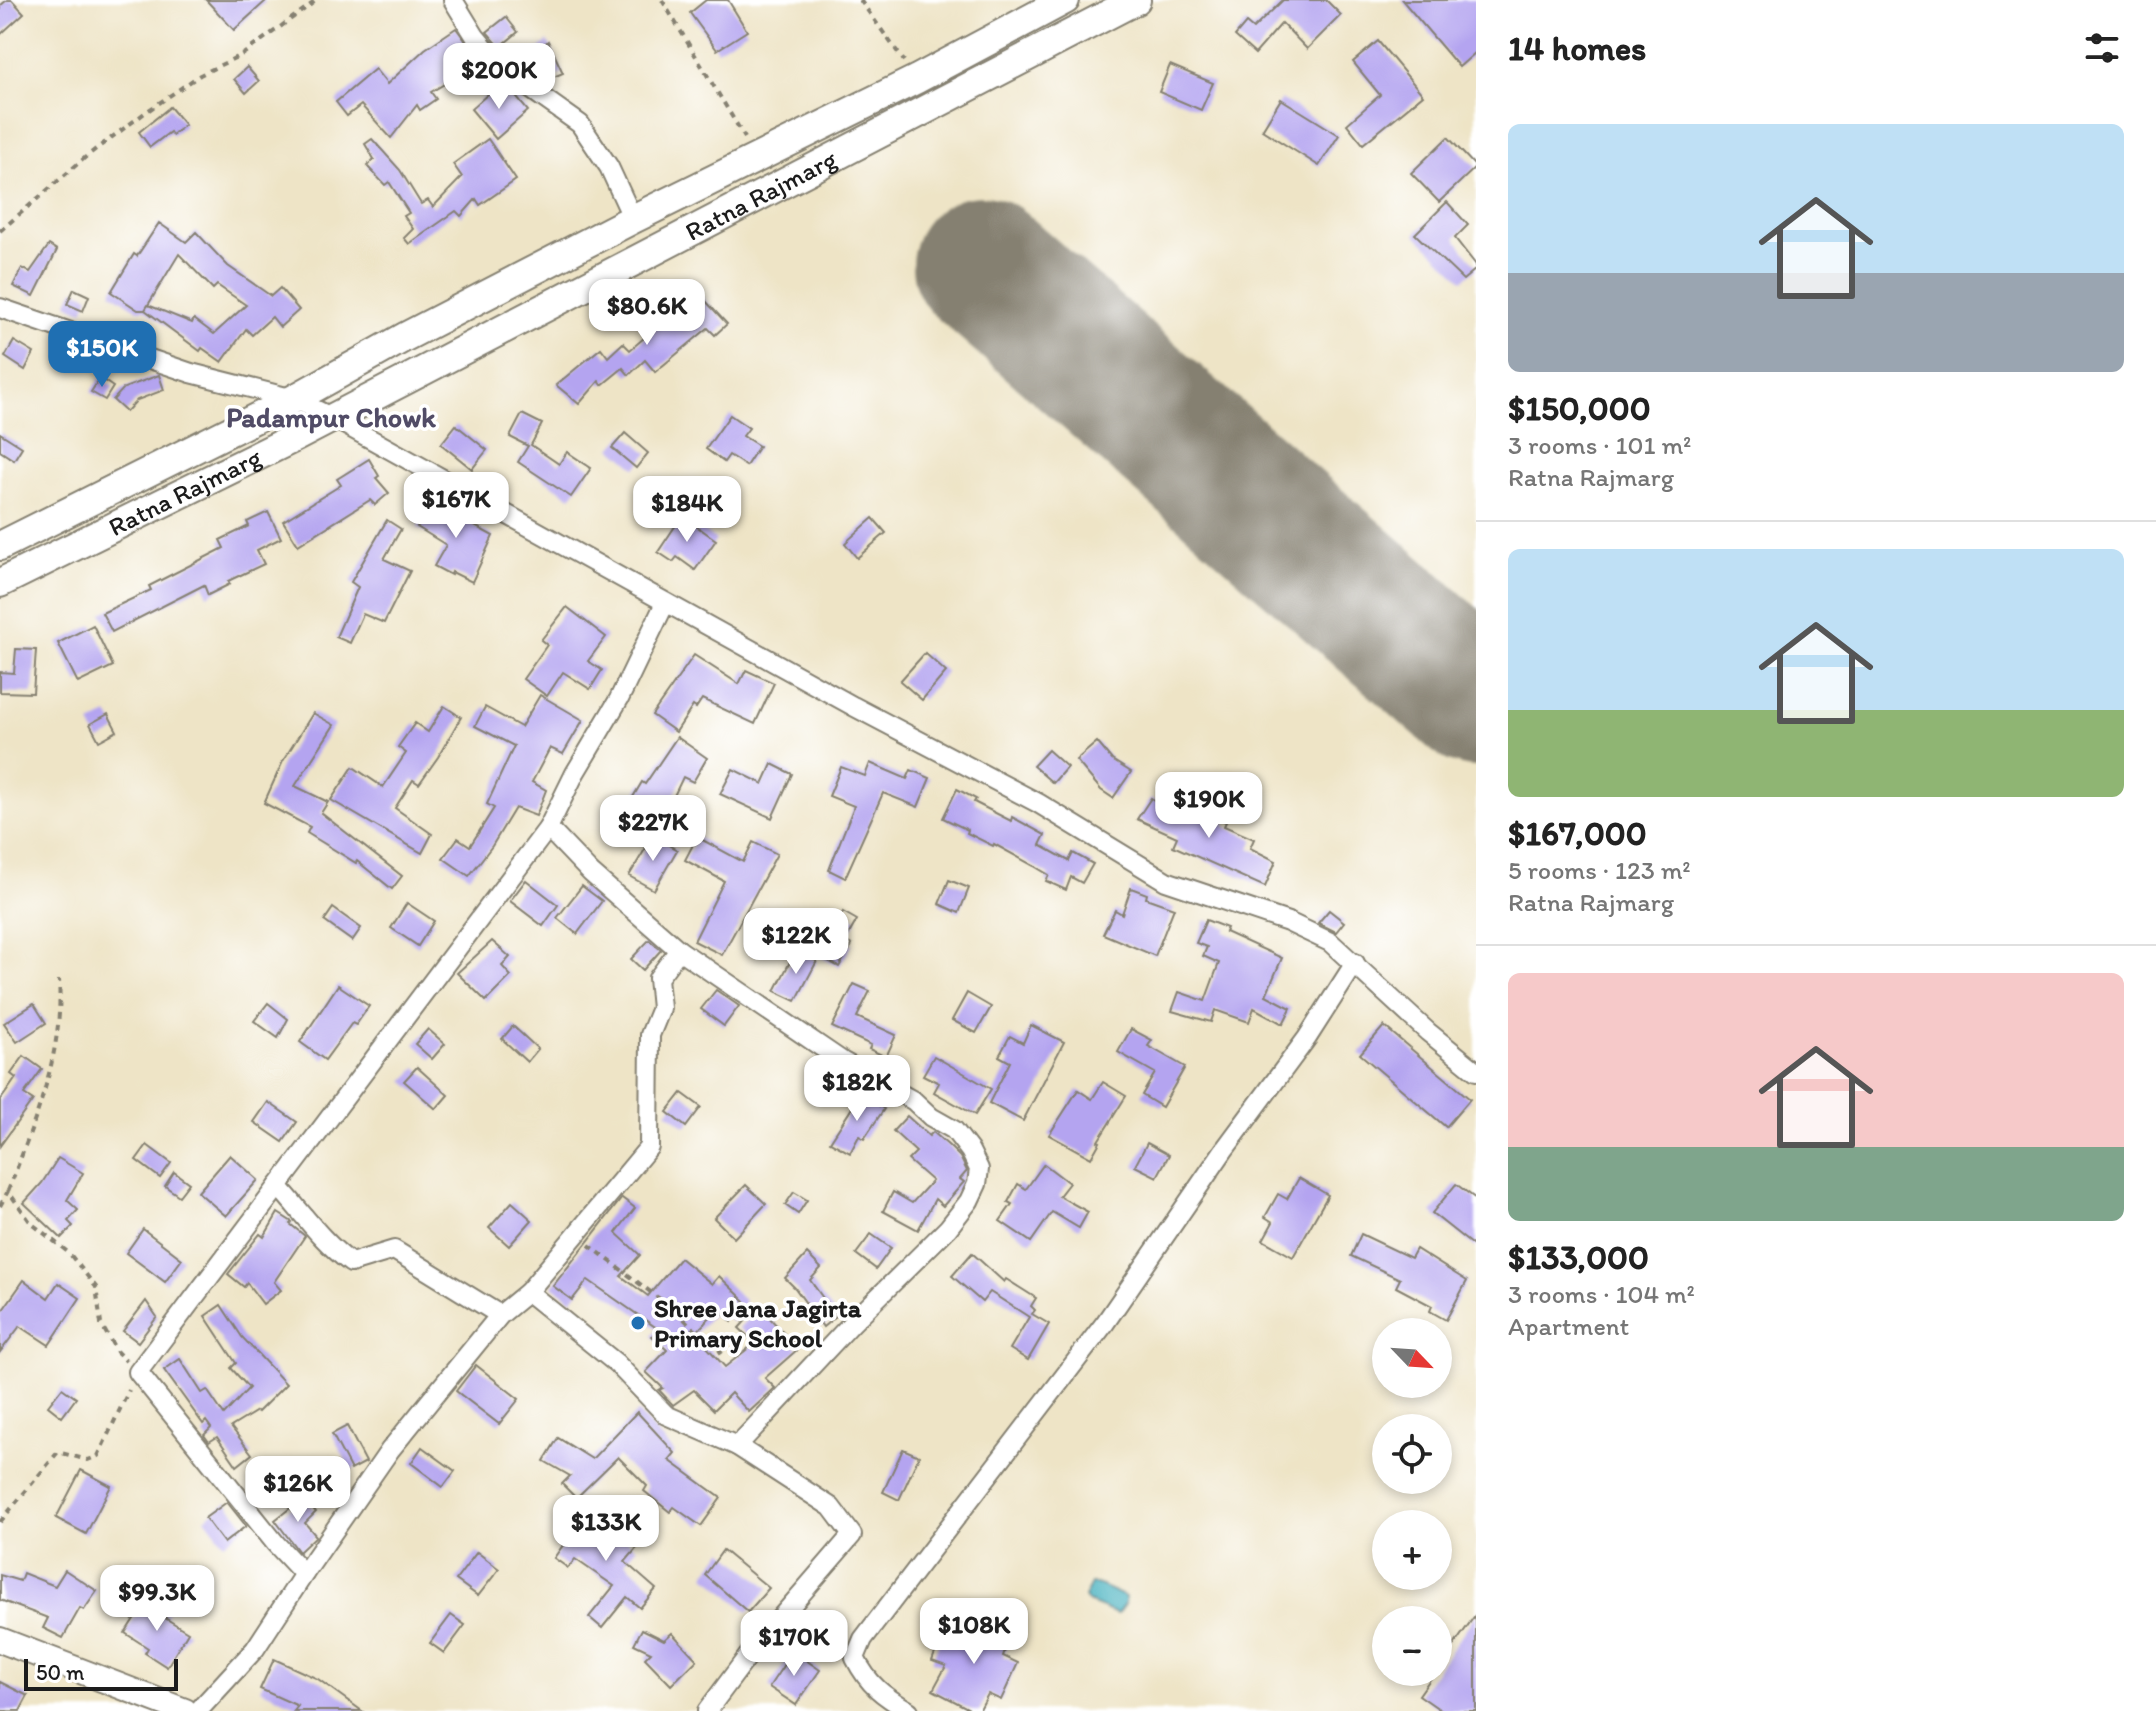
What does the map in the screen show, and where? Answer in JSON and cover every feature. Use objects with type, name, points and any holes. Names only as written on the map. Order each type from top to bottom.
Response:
[{"type":"main road","name":"Ratna Rajmarg","points":[[0,546],[294,399],[405,337],[633,219],[917,79],[1065,0]]},
{"type":"main road","name":"Ratna Rajmarg","points":[[0,583],[296,437],[1136,0]]},
{"type":"street","points":[[453,0],[503,76],[525,85],[580,124],[609,167],[633,219]]},
{"type":"street","points":[[0,308],[191,373],[294,399],[331,417],[853,706],[1038,803],[1166,881],[1288,922],[1330,942],[1428,1032],[1476,1071]]},
{"type":"street","points":[[304,1574],[276,1544],[138,1372],[548,828],[575,773],[619,699],[665,603]]},
{"type":"street","points":[[548,828],[591,873],[679,950],[842,1061],[914,1101],[931,1117],[954,1130],[979,1169],[977,1184],[969,1201],[948,1228],[852,1323],[737,1446]]},
{"type":"street","points":[[198,1711],[255,1649],[390,1450],[500,1315],[528,1292],[649,1147],[650,1035],[661,1008],[658,978],[679,950]]},
{"type":"street","points":[[909,1711],[886,1697],[865,1677],[855,1658],[863,1639],[1105,1323],[1224,1150],[1307,1038],[1355,963]]},
{"type":"street","points":[[278,1186],[310,1227],[351,1263],[394,1250],[500,1315]]},
{"type":"street","points":[[528,1292],[616,1363],[666,1415],[737,1446],[831,1507],[852,1535],[751,1652],[707,1711]]},
{"type":"street","points":[[0,1640],[185,1711]]},
{"type":"path","points":[[0,231],[88,155],[146,112],[200,75],[243,54],[317,0]]},
{"type":"path","points":[[662,0],[757,157]]},
{"type":"path","points":[[860,0],[917,79]]},
{"type":"path","points":[[0,1206],[49,1076],[61,1011],[59,980]]},
{"type":"path","points":[[0,1522],[58,1452],[88,1460],[98,1456],[138,1372],[117,1352],[101,1324],[96,1287],[69,1253],[31,1223],[8,1191]]},
{"type":"path","points":[[574,1235],[678,1313],[701,1336],[712,1340],[722,1354]]},
{"type":"water","points":[[1091,1584],[1126,1597],[1117,1614],[1087,1602],[1084,1597]]},
{"type":"building","points":[[12,0],[24,13],[0,35],[0,6]]},
{"type":"building","points":[[206,0],[267,0],[234,30]]},
{"type":"building","points":[[706,0],[728,0],[747,31],[717,50],[690,13]]},
{"type":"building","points":[[1283,0],[1326,0],[1341,15],[1307,49],[1282,23],[1255,54],[1235,36],[1246,23],[1253,29]]},
{"type":"building","points":[[1402,0],[1476,0],[1476,52],[1459,67]]},
{"type":"building","points":[[506,17],[518,32],[500,47],[487,32]]},
{"type":"building","points":[[456,28],[481,62],[431,92],[436,99],[420,110],[417,105],[391,138],[361,105],[347,116],[336,102],[375,69],[387,84],[425,49]]},
{"type":"building","points":[[548,41],[563,73],[542,82],[537,79],[530,58]]},
{"type":"building","points":[[1378,41],[1423,95],[1363,144],[1347,124],[1380,95],[1353,62]]},
{"type":"building","points":[[1170,65],[1213,83],[1201,110],[1159,92]]},
{"type":"building","points":[[247,67],[259,81],[246,93],[234,79]]},
{"type":"building","points":[[497,86],[513,93],[528,111],[496,139],[471,109]]},
{"type":"building","points":[[1281,99],[1339,135],[1319,166],[1262,130]]},
{"type":"building","points":[[170,107],[185,125],[150,147],[139,132]]},
{"type":"building","points":[[1448,137],[1476,167],[1439,202],[1411,173]]},
{"type":"building","points":[[372,139],[400,170],[421,204],[428,200],[433,207],[462,177],[453,164],[488,139],[516,180],[480,205],[476,199],[461,216],[456,211],[409,244],[404,238],[413,229],[404,216],[409,213],[389,182],[385,185],[367,166],[374,159],[365,144]]},
{"type":"building","points":[[1447,202],[1468,225],[1455,238],[1476,269],[1463,280],[1415,234]]},
{"type":"building","points":[[159,223],[186,242],[196,232],[228,266],[271,296],[280,288],[299,310],[280,327],[272,317],[252,335],[246,329],[222,362],[202,348],[200,351],[145,310],[138,310],[111,292],[134,254],[137,256]],"holes":[[[179,254],[213,289],[217,285],[246,305],[214,334],[194,319],[192,323],[148,305]]]},
{"type":"building","points":[[49,245],[57,250],[34,296],[13,286],[22,268],[30,272]]},
{"type":"building","points":[[691,285],[727,324],[715,335],[708,328],[655,372],[645,360],[629,375],[623,368],[602,385],[599,381],[579,404],[556,385],[601,348],[608,357],[623,343],[630,350],[685,303],[679,296]]},
{"type":"building","points":[[74,289],[89,296],[83,311],[67,304]]},
{"type":"building","points":[[14,341],[34,353],[25,370],[5,357]]},
{"type":"building","points":[[159,375],[164,390],[137,400],[126,412],[113,400],[124,388]]},
{"type":"building","points":[[100,378],[113,387],[105,400],[91,392]]},
{"type":"building","points":[[522,414],[542,424],[531,445],[559,464],[567,452],[591,468],[571,497],[518,462],[528,446],[510,437]]},
{"type":"building","points":[[730,415],[749,428],[743,436],[759,446],[746,466],[729,455],[724,462],[706,449]]},
{"type":"building","points":[[456,425],[487,450],[472,469],[441,444]]},
{"type":"building","points":[[0,433],[22,447],[14,460],[0,451]]},
{"type":"building","points":[[625,433],[648,453],[636,468],[612,448]]},
{"type":"building","points":[[369,459],[379,476],[376,478],[389,493],[375,505],[370,500],[298,545],[283,521],[341,485],[337,479]]},
{"type":"building","points":[[437,496],[464,515],[462,519],[493,536],[472,582],[434,566],[446,545],[417,527]]},
{"type":"building","points":[[268,512],[281,538],[257,550],[264,564],[228,581],[230,584],[208,595],[204,585],[112,632],[102,613],[151,590],[149,586],[224,548],[220,540],[249,526],[247,522]]},
{"type":"building","points":[[873,518],[886,533],[857,558],[845,543]]},
{"type":"building","points":[[680,519],[687,524],[689,521],[716,540],[695,570],[677,557],[673,562],[658,552]]},
{"type":"building","points":[[387,520],[401,529],[384,559],[410,571],[384,623],[363,614],[350,643],[336,637],[358,587],[351,582]]},
{"type":"building","points":[[567,607],[606,637],[588,661],[602,670],[590,689],[563,672],[547,696],[523,679],[547,645],[541,640]]},
{"type":"building","points":[[93,625],[113,666],[78,683],[58,643]]},
{"type":"building","points":[[16,649],[36,650],[33,693],[0,692],[0,672],[14,673]]},
{"type":"building","points":[[925,653],[946,672],[922,700],[900,681]]},
{"type":"building","points":[[694,655],[739,684],[746,670],[774,683],[755,724],[702,699],[696,708],[693,706],[676,732],[652,715]]},
{"type":"building","points":[[540,695],[583,720],[563,754],[550,748],[532,782],[546,790],[536,816],[515,808],[469,876],[443,858],[458,838],[470,846],[494,808],[487,804],[514,746],[475,726],[485,707],[521,727]]},
{"type":"building","points":[[444,706],[461,717],[419,784],[413,780],[395,808],[432,834],[422,853],[331,800],[353,767],[383,787],[406,753],[398,747],[415,723],[428,732]]},
{"type":"building","points":[[313,713],[334,725],[295,786],[328,802],[321,813],[402,876],[392,889],[357,861],[307,833],[310,827],[264,803],[283,761]]},
{"type":"building","points":[[108,714],[117,731],[99,741],[90,724]]},
{"type":"building","points":[[677,737],[707,758],[693,782],[683,777],[672,800],[680,804],[665,830],[627,807]]},
{"type":"building","points":[[1097,742],[1112,760],[1131,772],[1113,798],[1101,790],[1076,760]]},
{"type":"building","points":[[1048,750],[1067,767],[1053,783],[1033,766]]},
{"type":"building","points":[[870,763],[907,779],[911,770],[930,778],[918,807],[883,793],[845,878],[829,870],[854,806],[829,796],[841,767],[865,776]]},
{"type":"building","points":[[772,764],[792,774],[772,818],[720,794],[733,769],[763,784]]},
{"type":"building","points":[[957,789],[976,799],[974,802],[1011,821],[1012,817],[1045,835],[1040,845],[1069,861],[1073,853],[1093,864],[1082,883],[1071,877],[1066,890],[1046,881],[1049,875],[943,818]]},
{"type":"building","points":[[1151,798],[1166,808],[1170,799],[1209,817],[1210,814],[1226,822],[1224,826],[1254,839],[1250,848],[1276,861],[1265,887],[1173,846],[1177,837],[1137,819]]},
{"type":"building","points":[[653,836],[677,850],[654,890],[629,876]]},
{"type":"building","points":[[697,837],[743,862],[753,842],[777,854],[722,955],[694,941],[724,881],[685,860]]},
{"type":"building","points":[[526,880],[558,905],[543,926],[510,901]]},
{"type":"building","points":[[949,880],[969,888],[959,913],[939,904]]},
{"type":"building","points":[[582,886],[602,901],[577,934],[557,918]]},
{"type":"building","points":[[1131,888],[1147,894],[1146,898],[1174,908],[1155,956],[1103,934],[1115,910],[1122,914]]},
{"type":"building","points":[[407,903],[434,921],[418,946],[391,928]]},
{"type":"building","points":[[333,908],[361,928],[352,941],[324,921]]},
{"type":"building","points":[[1329,910],[1344,922],[1336,932],[1318,923]]},
{"type":"building","points":[[843,912],[857,920],[845,941],[852,945],[839,967],[808,950],[821,927],[832,933]]},
{"type":"building","points":[[1206,920],[1282,958],[1266,995],[1291,1008],[1283,1024],[1254,1008],[1249,1022],[1215,1010],[1211,1022],[1172,1011],[1179,992],[1205,1001],[1219,963],[1203,956],[1207,947],[1196,943]]},
{"type":"building","points":[[649,940],[661,950],[643,970],[631,959]]},
{"type":"building","points":[[492,941],[510,957],[502,966],[511,976],[486,1001],[457,973]]},
{"type":"building","points":[[796,950],[817,961],[796,1001],[775,991]]},
{"type":"building","points":[[854,984],[870,991],[857,1017],[896,1035],[886,1057],[869,1049],[871,1045],[832,1027]]},
{"type":"building","points":[[338,985],[369,1006],[356,1025],[352,1023],[325,1060],[300,1042]]},
{"type":"building","points":[[716,990],[739,1006],[724,1026],[701,1009]]},
{"type":"building","points":[[967,993],[991,1007],[976,1033],[952,1020]]},
{"type":"building","points":[[268,1003],[288,1019],[278,1038],[254,1021]]},
{"type":"building","points":[[34,1004],[46,1023],[17,1042],[4,1023]]},
{"type":"building","points":[[1031,1025],[1064,1042],[1023,1121],[989,1103],[1010,1062],[999,1056],[1010,1036],[1023,1043]]},
{"type":"building","points":[[513,1026],[538,1049],[527,1062],[502,1039]]},
{"type":"building","points":[[1384,1026],[1470,1099],[1446,1127],[1360,1054]]},
{"type":"building","points":[[428,1029],[445,1044],[432,1059],[415,1044]]},
{"type":"building","points":[[1131,1029],[1152,1040],[1148,1046],[1185,1067],[1162,1107],[1142,1095],[1155,1073],[1118,1052]]},
{"type":"building","points":[[24,1056],[42,1069],[24,1094],[33,1100],[0,1146],[0,1101],[16,1078],[11,1074]]},
{"type":"building","points":[[934,1056],[991,1089],[975,1115],[934,1092],[939,1083],[923,1075]]},
{"type":"building","points":[[417,1067],[448,1095],[436,1109],[404,1081]]},
{"type":"building","points":[[1103,1082],[1126,1096],[1091,1158],[1049,1135],[1078,1090],[1092,1099]]},
{"type":"building","points":[[682,1093],[701,1107],[686,1127],[667,1112]]},
{"type":"building","points":[[861,1094],[884,1109],[864,1139],[859,1136],[850,1153],[830,1142]]},
{"type":"building","points":[[268,1102],[297,1122],[283,1142],[254,1122]]},
{"type":"building","points":[[907,1116],[929,1136],[933,1132],[949,1146],[960,1157],[967,1171],[960,1179],[964,1182],[943,1206],[935,1199],[918,1230],[883,1211],[893,1192],[912,1203],[932,1181],[908,1160],[916,1152],[893,1131]]},
{"type":"building","points":[[1147,1143],[1169,1155],[1157,1177],[1135,1166]]},
{"type":"building","points":[[147,1145],[171,1163],[160,1178],[136,1160]]},
{"type":"building","points":[[230,1155],[258,1180],[226,1216],[198,1192]]},
{"type":"building","points":[[58,1158],[83,1173],[67,1200],[78,1210],[68,1221],[73,1226],[61,1238],[24,1203]]},
{"type":"building","points":[[1044,1164],[1069,1183],[1059,1196],[1088,1212],[1079,1228],[1052,1212],[1031,1242],[1000,1221],[1012,1204],[1008,1202],[1018,1184],[1026,1189]]},
{"type":"building","points":[[174,1172],[189,1183],[179,1196],[165,1186]]},
{"type":"building","points":[[1299,1178],[1328,1195],[1293,1257],[1263,1240],[1273,1222],[1265,1217],[1278,1194],[1287,1199]]},
{"type":"building","points":[[1456,1184],[1476,1199],[1476,1248],[1432,1213]]},
{"type":"building","points":[[746,1185],[766,1204],[734,1238],[714,1218]]},
{"type":"building","points":[[794,1192],[807,1200],[798,1214],[785,1205]]},
{"type":"building","points":[[622,1198],[635,1208],[616,1233],[640,1255],[621,1276],[648,1296],[680,1258],[712,1284],[719,1276],[745,1301],[732,1322],[718,1308],[695,1334],[725,1367],[755,1343],[739,1328],[759,1306],[798,1349],[765,1378],[775,1388],[749,1412],[731,1393],[714,1410],[694,1390],[673,1405],[659,1390],[663,1388],[646,1372],[667,1350],[652,1336],[658,1329],[588,1280],[572,1300],[553,1286]]},
{"type":"building","points":[[512,1202],[532,1220],[509,1246],[489,1228]]},
{"type":"building","points":[[278,1213],[305,1236],[274,1282],[281,1290],[263,1304],[247,1283],[244,1287],[228,1274],[260,1234],[264,1237]]},
{"type":"building","points":[[143,1229],[182,1259],[165,1282],[126,1253]]},
{"type":"building","points":[[871,1234],[891,1248],[876,1269],[856,1254]]},
{"type":"building","points":[[1361,1234],[1411,1258],[1416,1249],[1467,1281],[1447,1318],[1442,1318],[1430,1311],[1432,1306],[1396,1287],[1400,1279],[1351,1256]]},
{"type":"building","points":[[972,1253],[1004,1282],[1006,1279],[1036,1298],[1031,1306],[1035,1310],[1032,1314],[1049,1324],[1028,1360],[1010,1349],[1029,1317],[990,1292],[982,1302],[952,1276]]},
{"type":"building","points":[[807,1254],[821,1268],[810,1280],[836,1316],[823,1327],[785,1278]]},
{"type":"building","points":[[24,1280],[48,1298],[58,1283],[80,1298],[49,1345],[20,1326],[0,1352],[0,1314]]},
{"type":"building","points":[[146,1301],[157,1317],[138,1342],[123,1331]]},
{"type":"building","points":[[221,1305],[242,1337],[286,1384],[258,1412],[231,1427],[252,1454],[237,1466],[217,1437],[209,1442],[204,1435],[211,1428],[206,1421],[203,1424],[164,1370],[180,1359],[202,1393],[207,1390],[224,1415],[249,1388],[231,1368],[236,1363],[205,1316]]},
{"type":"building","points":[[476,1365],[519,1399],[499,1424],[456,1391]]},
{"type":"building","points":[[62,1388],[76,1398],[62,1417],[48,1406]]},
{"type":"building","points":[[637,1412],[675,1453],[669,1460],[721,1498],[701,1526],[674,1507],[670,1512],[644,1491],[647,1486],[618,1457],[576,1498],[562,1484],[570,1476],[544,1461],[558,1438],[592,1459]]},
{"type":"building","points":[[347,1426],[366,1462],[351,1470],[332,1434]]},
{"type":"building","points":[[422,1447],[455,1471],[443,1487],[411,1463]]},
{"type":"building","points":[[903,1449],[919,1456],[899,1500],[883,1492]]},
{"type":"building","points":[[81,1470],[111,1486],[86,1534],[56,1518]]},
{"type":"building","points":[[303,1498],[316,1512],[305,1523],[316,1536],[299,1552],[275,1520]]},
{"type":"building","points":[[227,1502],[246,1526],[224,1543],[205,1518]]},
{"type":"building","points":[[592,1504],[607,1514],[602,1521],[637,1548],[625,1562],[656,1589],[640,1608],[627,1597],[602,1628],[589,1617],[614,1586],[575,1559],[568,1568],[554,1558]]},
{"type":"building","points":[[723,1550],[769,1588],[748,1612],[705,1575]]},
{"type":"building","points":[[477,1552],[499,1569],[478,1596],[456,1580]]},
{"type":"building","points":[[65,1570],[97,1591],[84,1610],[80,1608],[63,1638],[43,1628],[48,1618],[0,1600],[0,1575],[20,1581],[23,1573],[55,1586]]},
{"type":"building","points":[[146,1600],[168,1613],[165,1618],[188,1632],[167,1667],[145,1653],[148,1648],[125,1633]]},
{"type":"building","points":[[1476,1614],[1476,1711],[1442,1711],[1419,1695],[1425,1686],[1452,1686],[1452,1648]]},
{"type":"building","points":[[451,1615],[465,1625],[444,1653],[430,1643]]},
{"type":"building","points":[[966,1619],[1010,1636],[1003,1656],[1018,1663],[1001,1700],[988,1694],[979,1711],[973,1711],[933,1690],[946,1666],[932,1661],[942,1634],[958,1640]]},
{"type":"building","points":[[642,1629],[664,1640],[672,1633],[697,1660],[671,1685],[645,1658],[651,1652],[634,1644]]},
{"type":"building","points":[[793,1651],[820,1670],[796,1705],[769,1687]]},
{"type":"building","points":[[274,1659],[318,1679],[362,1711],[294,1711],[298,1706],[260,1689]]},
{"type":"building","points":[[0,1682],[28,1696],[20,1711],[0,1711]]},
{"type":"runway","points":[[981,265],[1476,698]]},
{"type":"place","name":"Shree Jana Jagirta Primary School","points":[[638,1323]]},
{"type":"district","name":"Padampur Chowk","points":[[331,417]]}]
